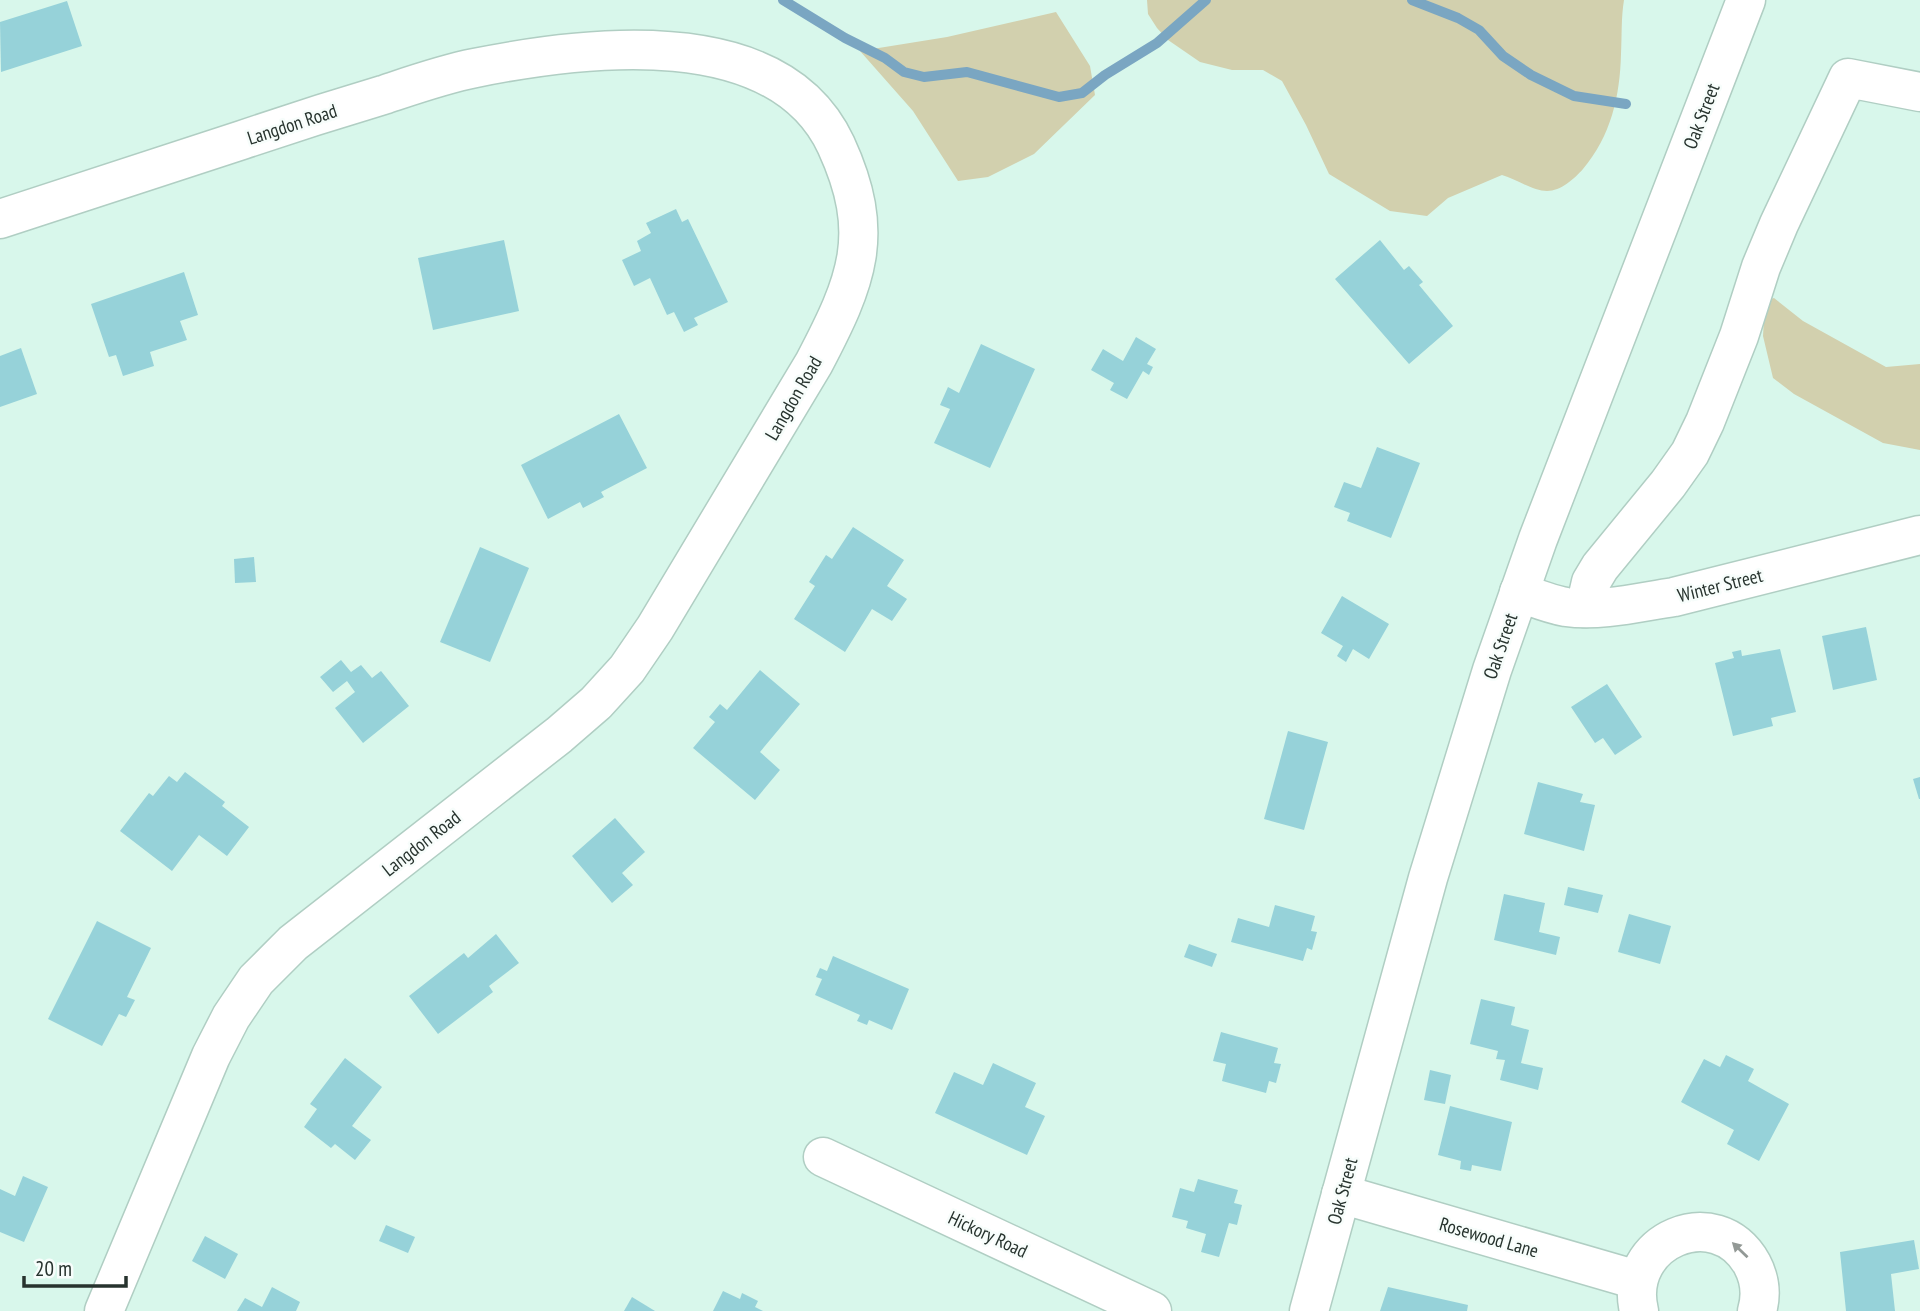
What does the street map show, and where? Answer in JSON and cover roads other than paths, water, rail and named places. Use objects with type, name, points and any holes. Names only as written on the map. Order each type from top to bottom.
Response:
[{"type":"street","name":"Oak Street","points":[[1309,1311],[1428,878],[1478,711],[1519,592],[1746,0]]},
{"type":"street","name":"Langdon Road","points":[[0,219],[303,120],[474,68],[590,52],[636,51],[684,51],[729,60],[769,76],[804,101],[830,131],[849,172],[859,216],[859,255],[850,289],[829,335],[669,606],[627,669],[596,703],[559,735],[293,943],[256,980],[231,1017],[211,1056],[104,1311]]},
{"type":"street","points":[[1585,608],[1591,582],[1600,567],[1690,453],[1739,336],[1761,267],[1779,224],[1847,78],[1920,92]]},
{"type":"street","name":"Winter Street","points":[[1519,592],[1550,603],[1585,608],[1674,597],[1920,535]]},
{"type":"street","name":"Hickory Road","points":[[823,1157],[1152,1311]]},
{"type":"street","name":"Rosewood Lane","points":[[1341,1194],[1638,1295],[1649,1255],[1673,1236],[1699,1231],[1716,1234],[1736,1244],[1745,1253],[1758,1276],[1760,1300],[1757,1311]]},
{"type":"waterway","points":[[783,0],[845,38],[885,58],[904,72],[924,77],[967,72],[1059,97],[1082,93],[1105,75],[1157,43],[1206,0]]},
{"type":"waterway","points":[[1412,0],[1458,18],[1479,30],[1503,56],[1531,75],[1574,96],[1626,104]]}]
